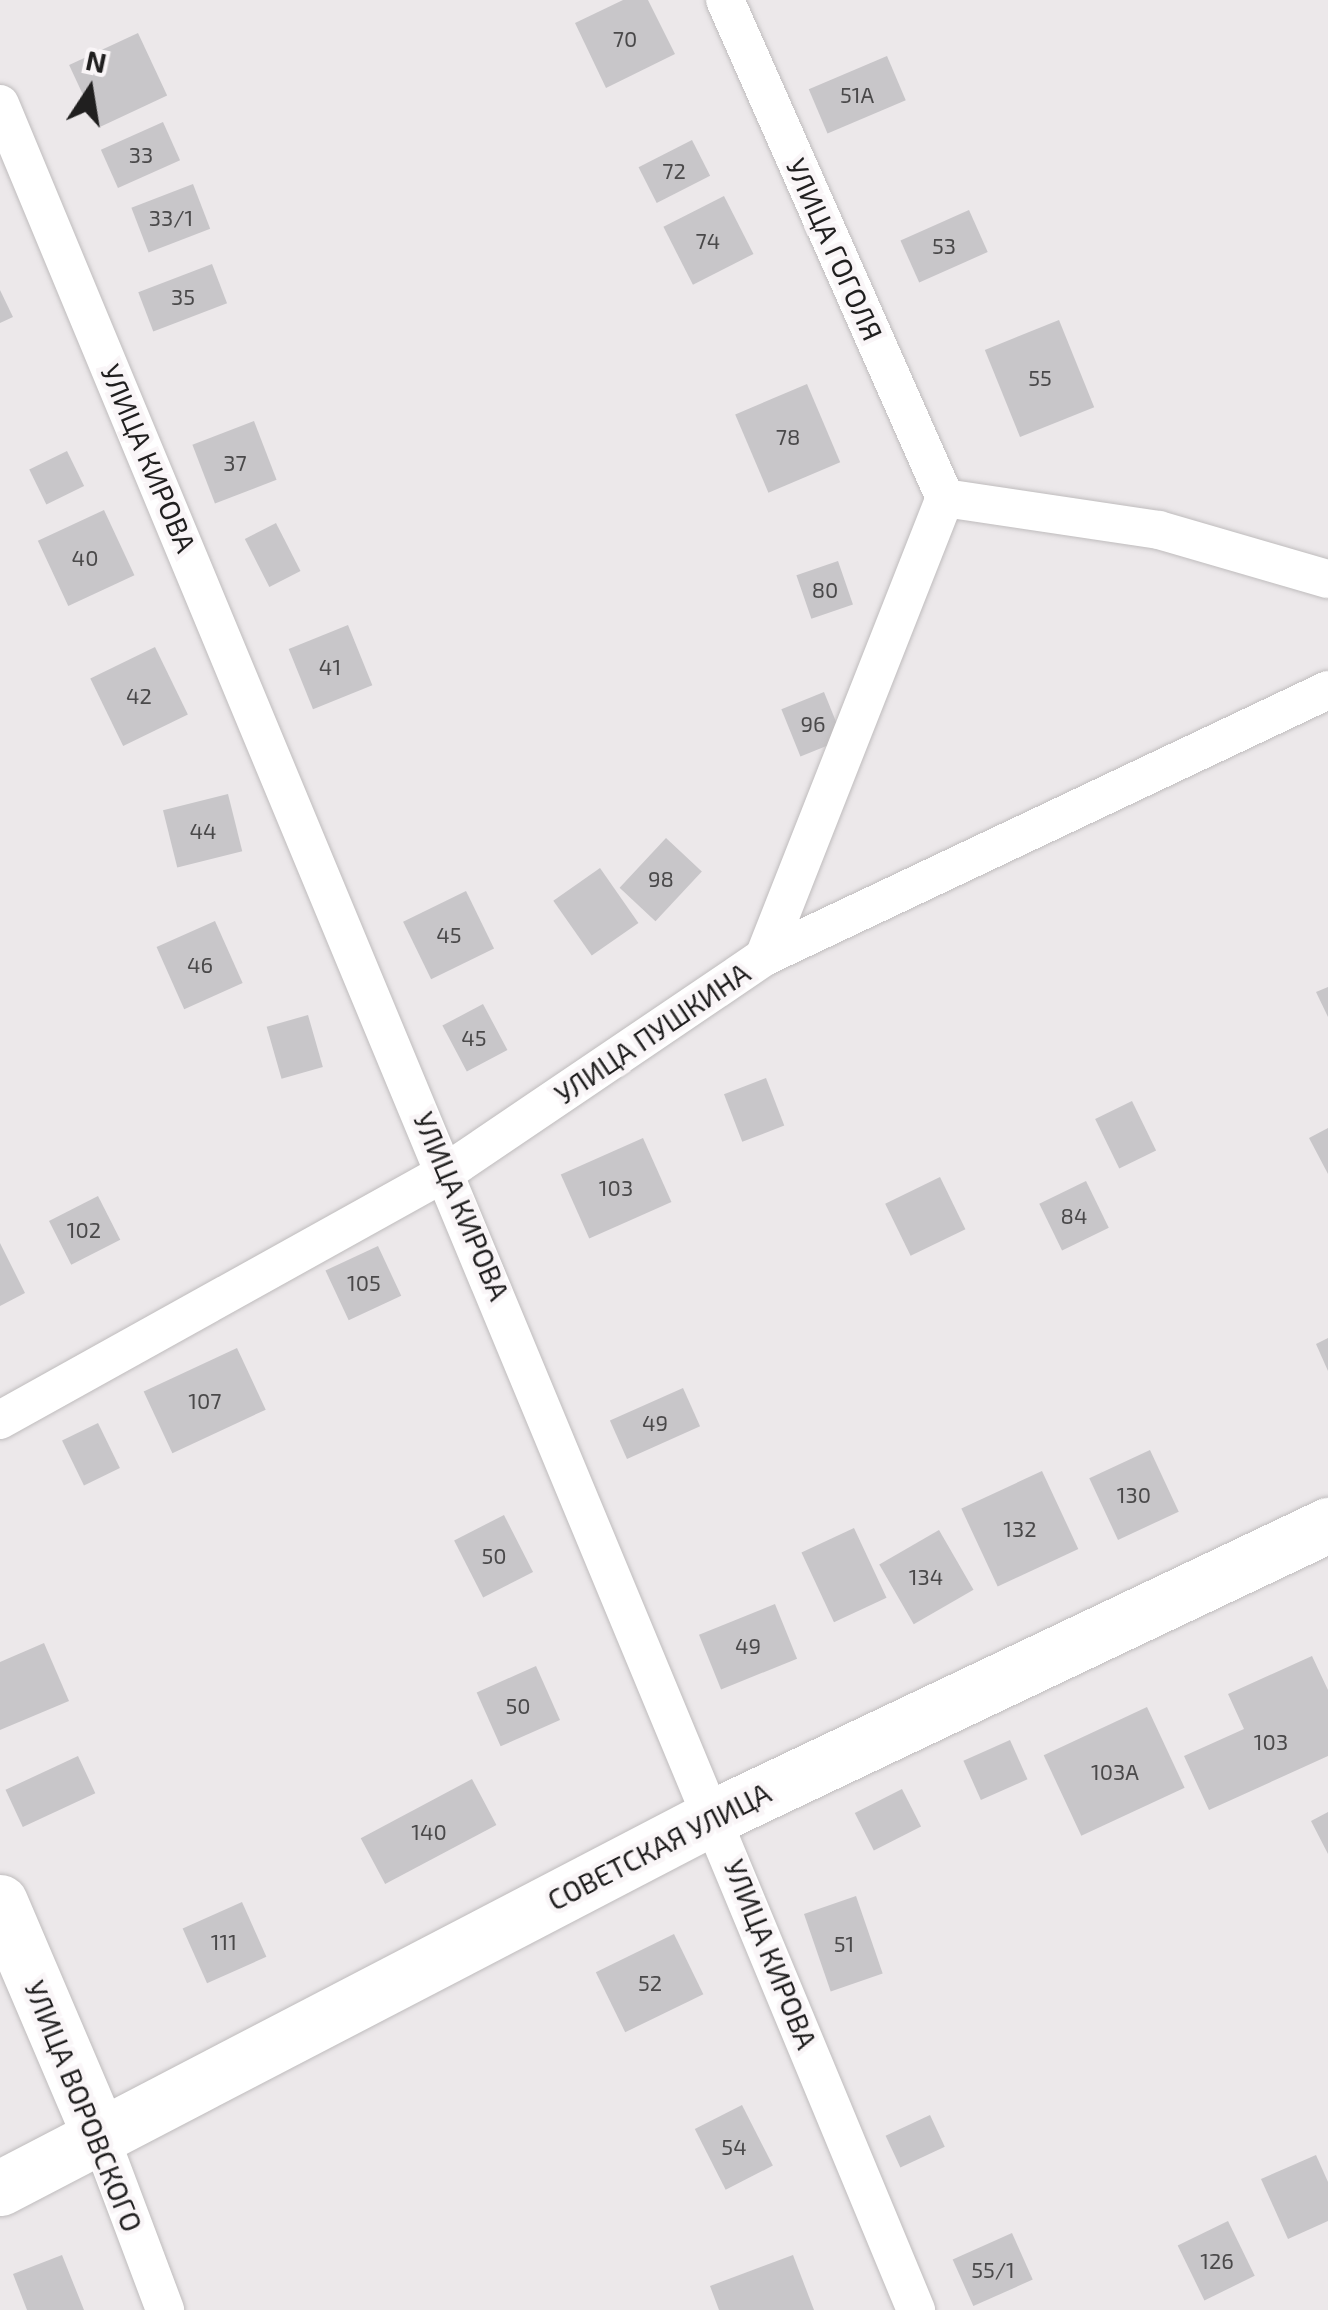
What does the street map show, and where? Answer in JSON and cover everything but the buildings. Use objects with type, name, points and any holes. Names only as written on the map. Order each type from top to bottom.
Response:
[{"type":"main road","name":"СОВЕТСКАЯ УЛИЦА","points":[[0,2188],[715,1816],[1328,1525]]},
{"type":"main road","name":"УЛИЦА ВОРОВСКОГО","points":[[0,1902],[99,2134]]},
{"type":"street","name":"УЛИЦА ГОГОЛЯ","points":[[725,0],[945,498]]},
{"type":"street","name":"УЛИЦА КИРОВА","points":[[0,104],[448,1171],[916,2310]]},
{"type":"street","points":[[764,957],[945,498],[1159,530],[1328,579]]},
{"type":"street","name":"УЛИЦА ПУШКИНА","points":[[0,1420],[448,1171],[764,957],[1328,690]]},
{"type":"street","name":"УЛИЦА ВОРОВСКОГО","points":[[99,2134],[166,2310]]}]
